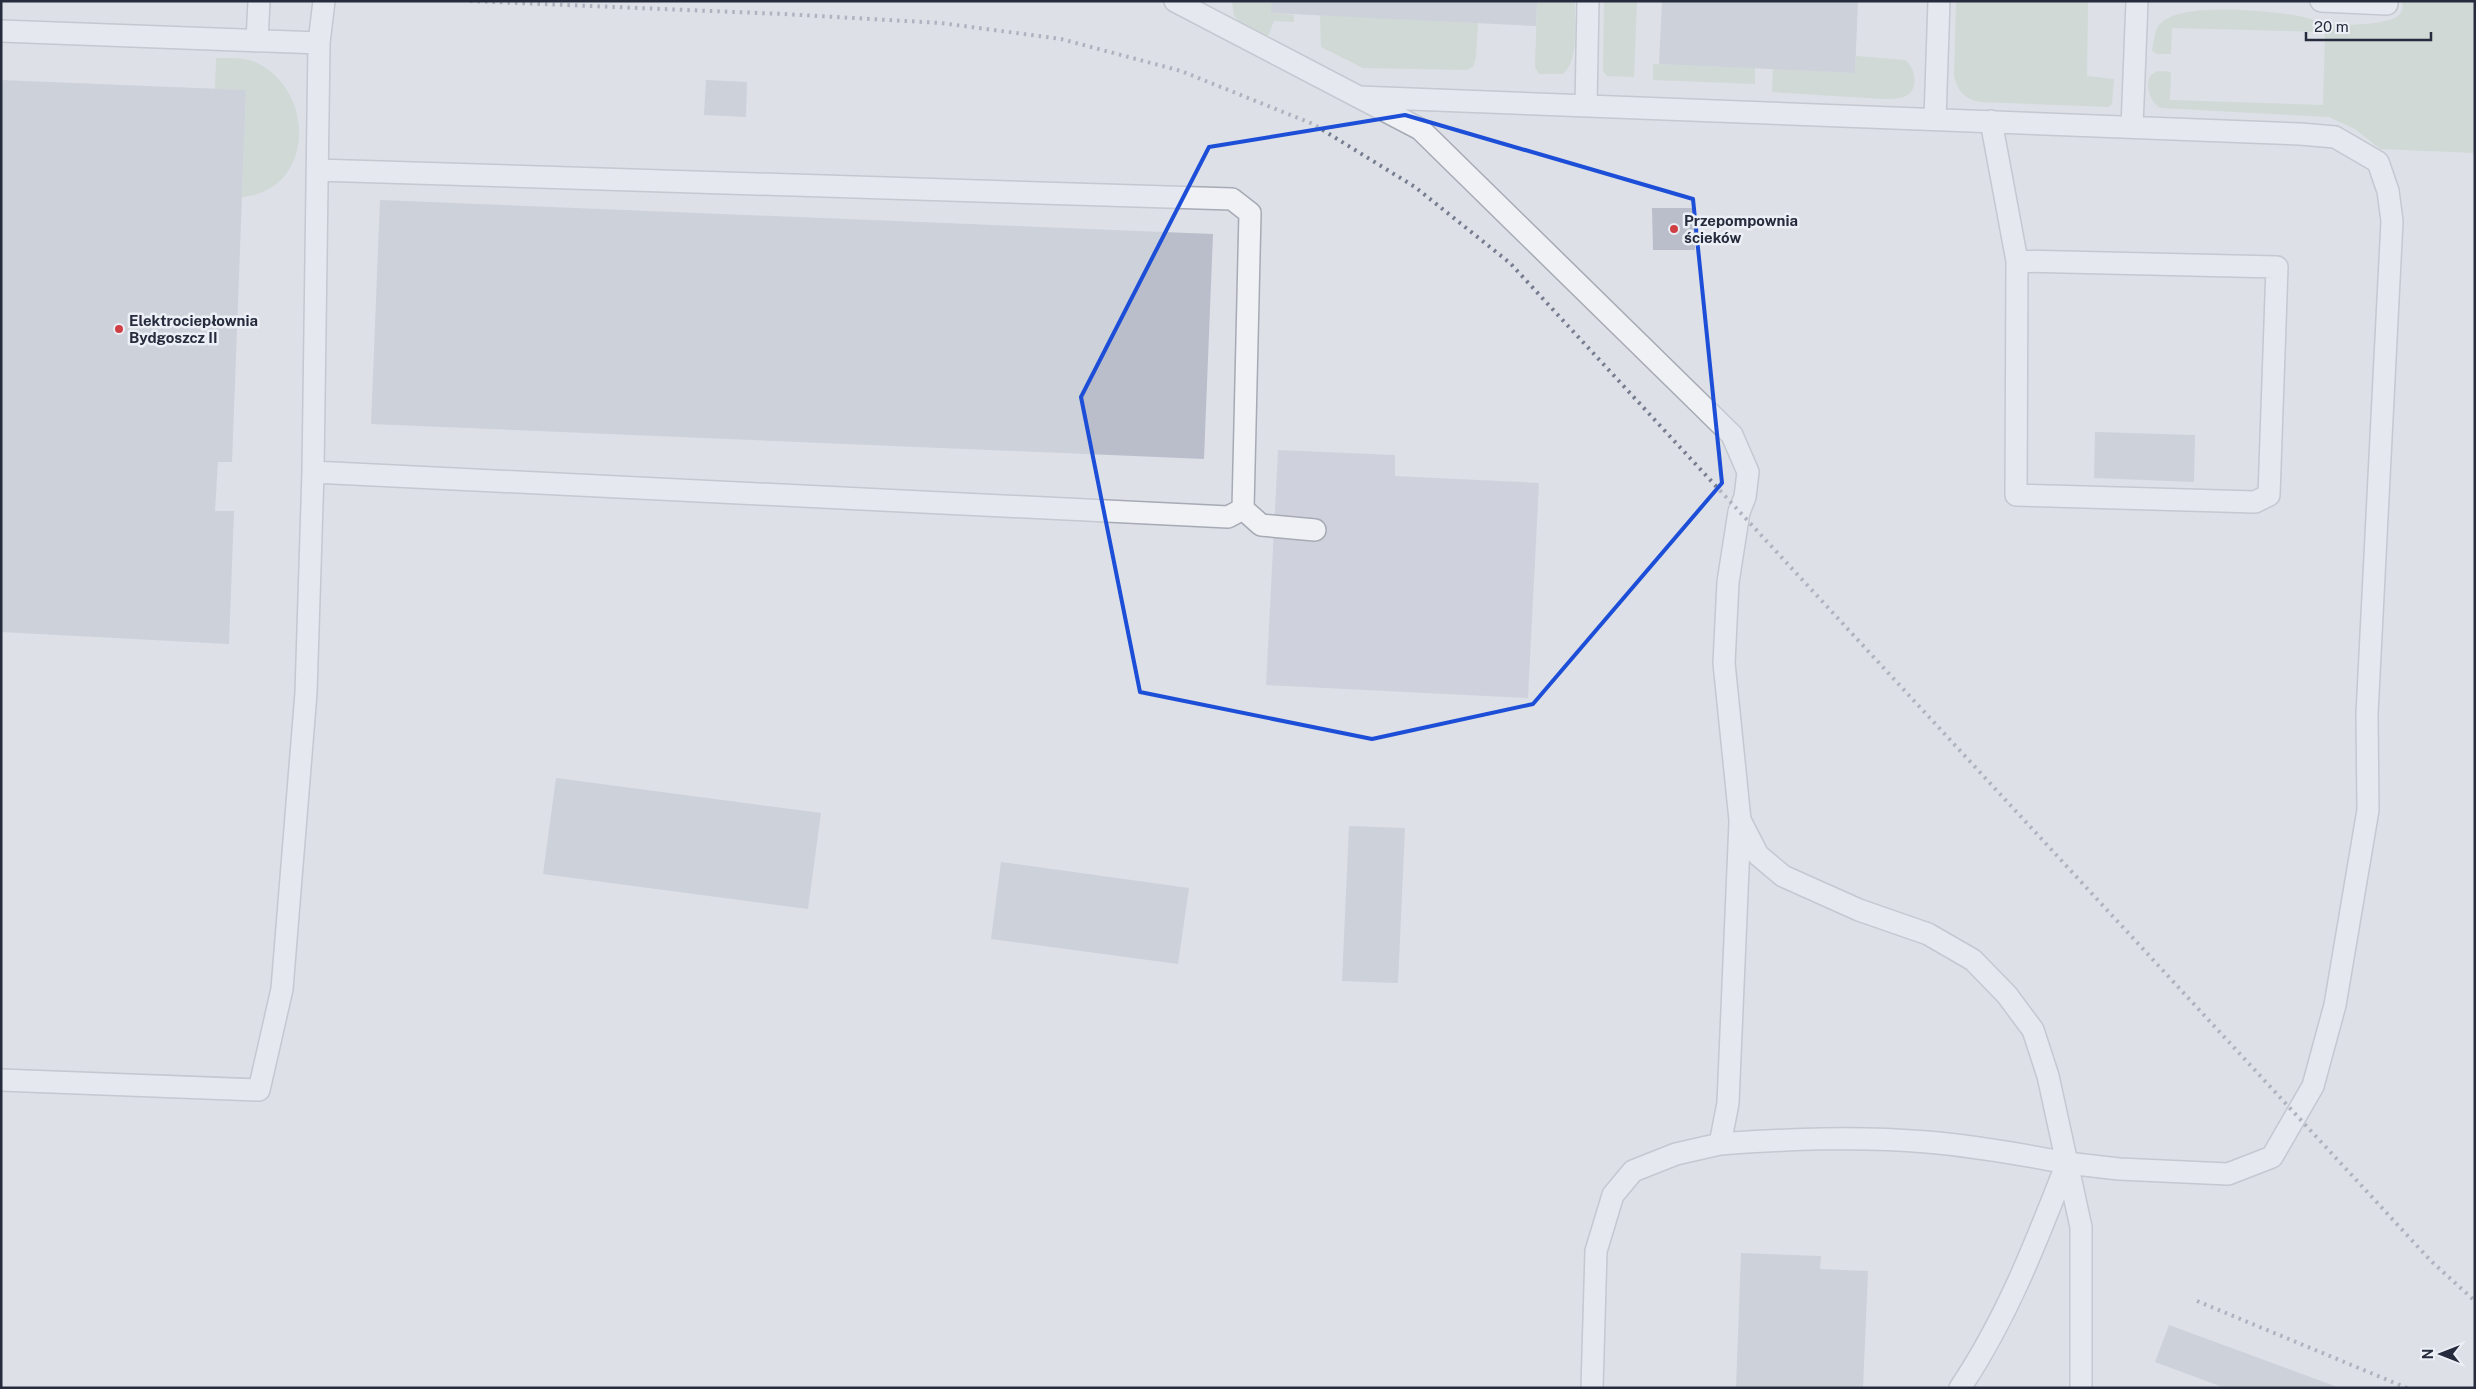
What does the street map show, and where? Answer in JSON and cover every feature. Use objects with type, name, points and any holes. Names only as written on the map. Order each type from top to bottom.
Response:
[{"type":"lane","points":[[257,41],[258,1]]},
{"type":"lane","points":[[1,1080],[260,1090],[282,989],[306,694],[312,472],[319,43],[324,1]]},
{"type":"lane","points":[[1175,1],[1420,128],[1732,435],[1748,472],[1745,497],[1739,512],[1728,582],[1724,663],[1740,820],[1728,1103],[1720,1144]]},
{"type":"lane","points":[[1586,105],[1588,1]]},
{"type":"lane","points":[[1935,119],[1939,1]]},
{"type":"lane","points":[[2132,127],[2137,1]]},
{"type":"lane","points":[[2321,1],[2387,4]]},
{"type":"lane","points":[[1,31],[319,43]]},
{"type":"lane","points":[[1359,97],[1991,121],[2335,137],[2378,162],[2388,191],[2392,221],[2367,714],[2368,810],[2335,1005],[2313,1086],[2272,1157],[2228,1174],[2119,1169],[2067,1163],[2007,1151],[1926,1142],[1787,1140],[1720,1144],[1676,1154],[1633,1171],[1613,1194],[1596,1251],[1592,1388]]},
{"type":"lane","points":[[1991,121],[2017,261],[2016,495],[2255,502],[2269,495],[2277,267],[2017,261]]},
{"type":"lane","points":[[317,170],[1232,199],[1250,213],[1243,508],[1261,524],[1315,530]]},
{"type":"lane","points":[[312,472],[1228,517],[1243,508]]},
{"type":"lane","points":[[1740,820],[1758,855],[1783,876],[1859,910],[1928,934],[1973,960],[1993,981],[2033,1030],[2048,1076],[2081,1227],[2080,1388]]},
{"type":"lane","points":[[1960,1388],[1979,1360],[2028,1263],[2067,1163]]},
{"type":"highlighted area","points":[[1405,115],[1693,199],[1722,483],[1533,704],[1372,739],[1140,692],[1081,397],[1209,147]]},
{"type":"shaded area","points":[[1278,450],[1395,455],[1395,476],[1539,483],[1528,698],[1266,685]]},
{"type":"green space","points":[[1232,1],[1272,1],[1272,13],[1294,15],[1294,22],[1274,21],[1268,36],[1241,23],[1234,16]]},
{"type":"green space","points":[[1537,1],[1575,1],[1574,50],[1572,59],[1563,74],[1539,74],[1535,67]]},
{"type":"green space","points":[[1604,1],[1637,1],[1634,77],[1607,76],[1603,71]]},
{"type":"green space","points":[[1956,1],[2088,1],[2087,76],[2114,79],[2112,104],[2108,107],[1980,102],[1966,97],[1960,90],[1954,76]]},
{"type":"green space","points":[[2402,1],[2475,1],[2475,153],[2380,149],[2355,129],[2329,117],[2161,108],[2157,106],[2151,97],[2148,80],[2154,73],[2162,71],[2171,72],[2170,100],[2323,105],[2325,32],[2172,28],[2171,54],[2157,54],[2152,51],[2157,29],[2161,23],[2173,16],[2208,10],[2272,12],[2335,25],[2376,23],[2399,15],[2403,7]]},
{"type":"green space","points":[[1320,15],[1478,23],[1476,57],[1473,67],[1467,70],[1363,68],[1321,47]]},
{"type":"green space","points":[[1856,56],[1905,60],[1914,75],[1914,87],[1906,96],[1886,99],[1772,92],[1773,69],[1855,73]]},
{"type":"green space","points":[[216,58],[245,59],[256,62],[279,79],[291,98],[298,119],[299,140],[294,161],[283,178],[265,191],[242,197],[246,90],[215,89]]},
{"type":"green space","points":[[1653,64],[1755,68],[1755,84],[1653,80]]},
{"type":"building","points":[[1272,1],[1537,1],[1536,26],[1271,13]]},
{"type":"building","points":[[1662,1],[1858,1],[1855,73],[1659,64]]},
{"type":"building","name":"Elektrociepłownia Bydgoszcz II","points":[[1,80],[246,90],[232,462],[218,462],[215,511],[234,511],[229,644],[1,632]]},
{"type":"building","points":[[706,80],[747,82],[746,117],[704,115]]},
{"type":"building","points":[[380,200],[1213,234],[1204,459],[371,424]]},
{"type":"building","name":"Przepompownia ścieków","points":[[1652,208],[1695,208],[1695,250],[1653,250]]},
{"type":"building","points":[[2095,432],[2195,435],[2194,482],[2094,478]]},
{"type":"building","points":[[556,778],[821,813],[808,909],[543,874]]},
{"type":"building","points":[[1349,826],[1405,828],[1398,983],[1342,981]]},
{"type":"building","points":[[1001,862],[1189,888],[1178,964],[991,939]]},
{"type":"building","points":[[1741,1253],[1821,1256],[1820,1269],[1868,1271],[1863,1388],[1736,1388]]},
{"type":"building","points":[[2169,1325],[2340,1388],[2225,1388],[2155,1362]]},
{"type":"railway","points":[[470,1],[783,14],[941,23],[1061,39],[1181,71],[1313,124],[1415,187],[1510,263],[2431,1261],[2475,1301]]},
{"type":"railway","points":[[2197,1301],[2407,1388]]},
{"type":"place","name":"Przepompownia ścieków","points":[[1674,229]]},
{"type":"place","name":"Elektrociepłownia Bydgoszcz II","points":[[119,329]]}]
